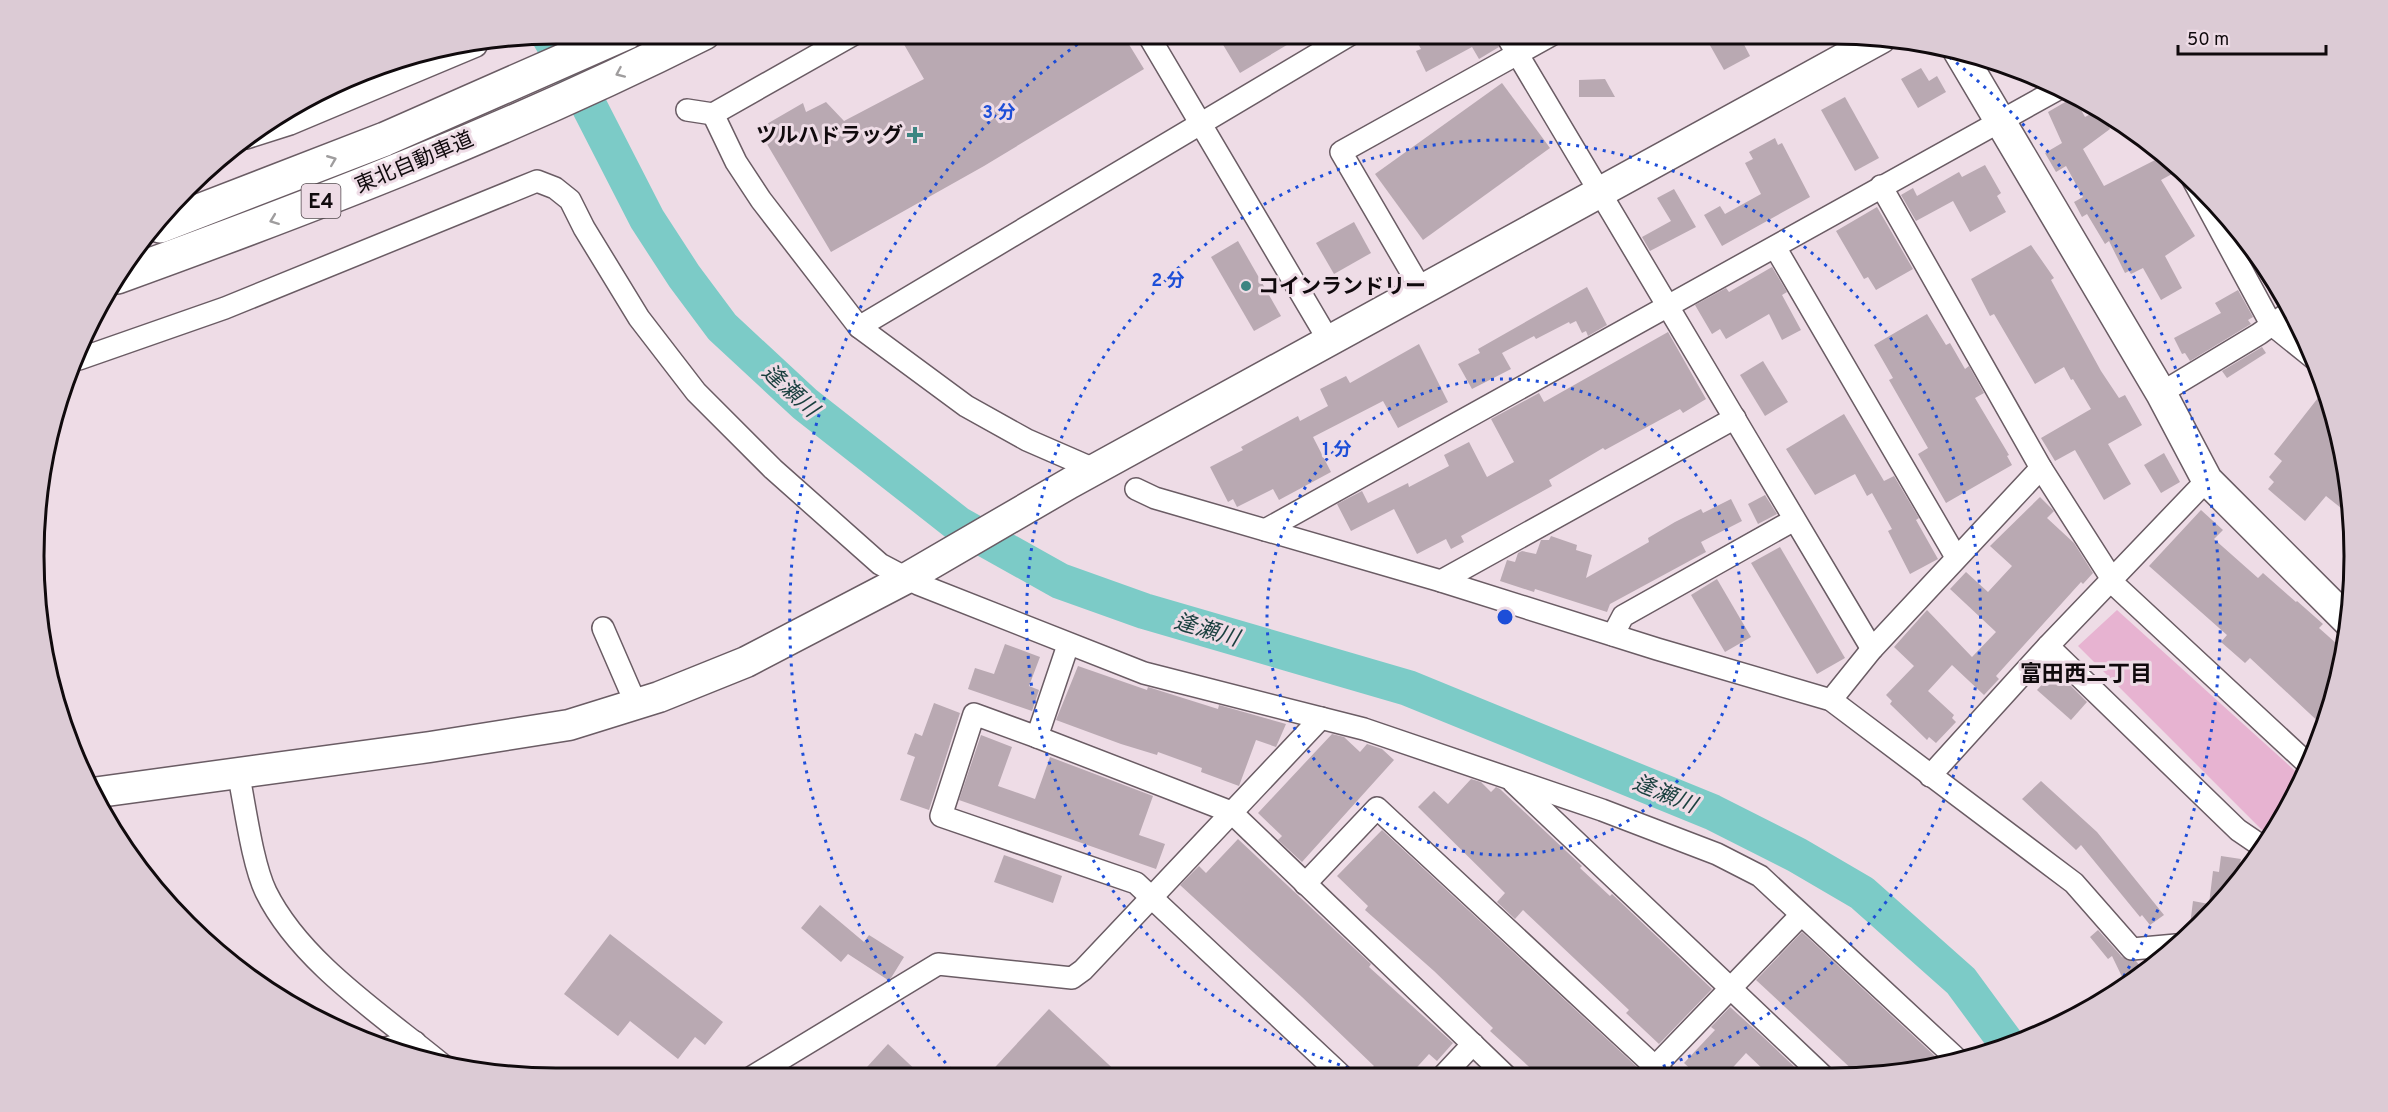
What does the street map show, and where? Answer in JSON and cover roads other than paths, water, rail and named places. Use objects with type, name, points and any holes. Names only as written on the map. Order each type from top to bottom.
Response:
[{"type":"highway","name":"東北自動車道","points":[[166,224],[385,139],[601,44]]},
{"type":"highway","name":"東北自動車道","points":[[129,273],[276,219],[522,117],[683,44]]},
{"type":"street","points":[[687,110],[713,114],[837,44]]},
{"type":"street","points":[[1154,44],[1329,341]]},
{"type":"street","points":[[859,327],[1334,44]]},
{"type":"street","points":[[1512,44],[1872,649]]},
{"type":"street","points":[[1422,289],[1341,152],[1536,44]]},
{"type":"street","points":[[101,792],[430,747],[569,724],[636,704],[746,662],[910,574],[1070,483],[1868,45]]},
{"type":"street","points":[[271,130],[464,52]]},
{"type":"street","points":[[1965,61],[2161,393],[2207,480],[2341,614]]},
{"type":"street","points":[[1265,530],[2051,93]]},
{"type":"street","points":[[713,114],[736,162],[761,200],[859,327],[966,406],[1027,440],[1096,470]]},
{"type":"street","points":[[84,357],[225,308],[537,181],[555,188],[570,200],[584,228],[639,318],[696,392],[812,505],[880,564],[910,574],[1068,645],[1144,673],[1364,729],[1508,778],[1717,854],[1760,876],[1952,1054]]},
{"type":"street","points":[[1881,186],[2041,468],[2112,579],[2126,595],[2302,759]]},
{"type":"street","points":[[2209,210],[2271,324],[2300,347]]},
{"type":"street","points":[[1775,247],[1956,557]]},
{"type":"street","points":[[2161,393],[2284,315]]},
{"type":"street","points":[[1442,581],[1735,418]]},
{"type":"street","points":[[1831,700],[1872,649],[2041,468]]},
{"type":"street","points":[[1930,776],[2048,646],[2207,480]]},
{"type":"street","points":[[1136,489],[1155,498],[1442,581],[1831,700],[2074,883],[2132,949],[2164,946]]},
{"type":"street","points":[[1613,635],[1623,616],[1794,520]]},
{"type":"street","points":[[603,628],[636,704]]},
{"type":"street","points":[[1037,738],[1068,645]]},
{"type":"street","points":[[2048,646],[2238,830],[2257,842]]},
{"type":"street","points":[[1334,1068],[1136,883],[941,816],[974,714],[1231,812],[1498,1068]]},
{"type":"street","points":[[766,1068],[938,964],[1072,978],[1083,970],[1153,897],[1321,718]]},
{"type":"street","points":[[238,772],[250,836],[265,891],[278,911],[298,940],[345,984],[427,1052]]},
{"type":"street","points":[[1508,778],[1815,1068]]},
{"type":"street","points":[[1305,884],[1377,808],[1650,1068]]},
{"type":"street","points":[[1659,1068],[1730,988],[1801,915]]},
{"type":"street","points":[[402,1045],[415,1042]]},
{"type":"street","points":[[1450,1068],[1473,1044]]},
{"type":"waterway","name":"逢瀬川","points":[[554,44],[586,100],[647,219],[684,276],[722,327],[805,404],[958,524],[1060,581],[1144,611],[1408,688],[1712,812],[1797,855],[1862,893],[1961,981],[2003,1039]]},
{"type":"place","name":"ツルハドラッグ","points":[[915,135]]},
{"type":"place","name":"コインランドリー","points":[[1246,286]]},
{"type":"district","name":"富田西二丁目","points":[[2086,673]]}]
